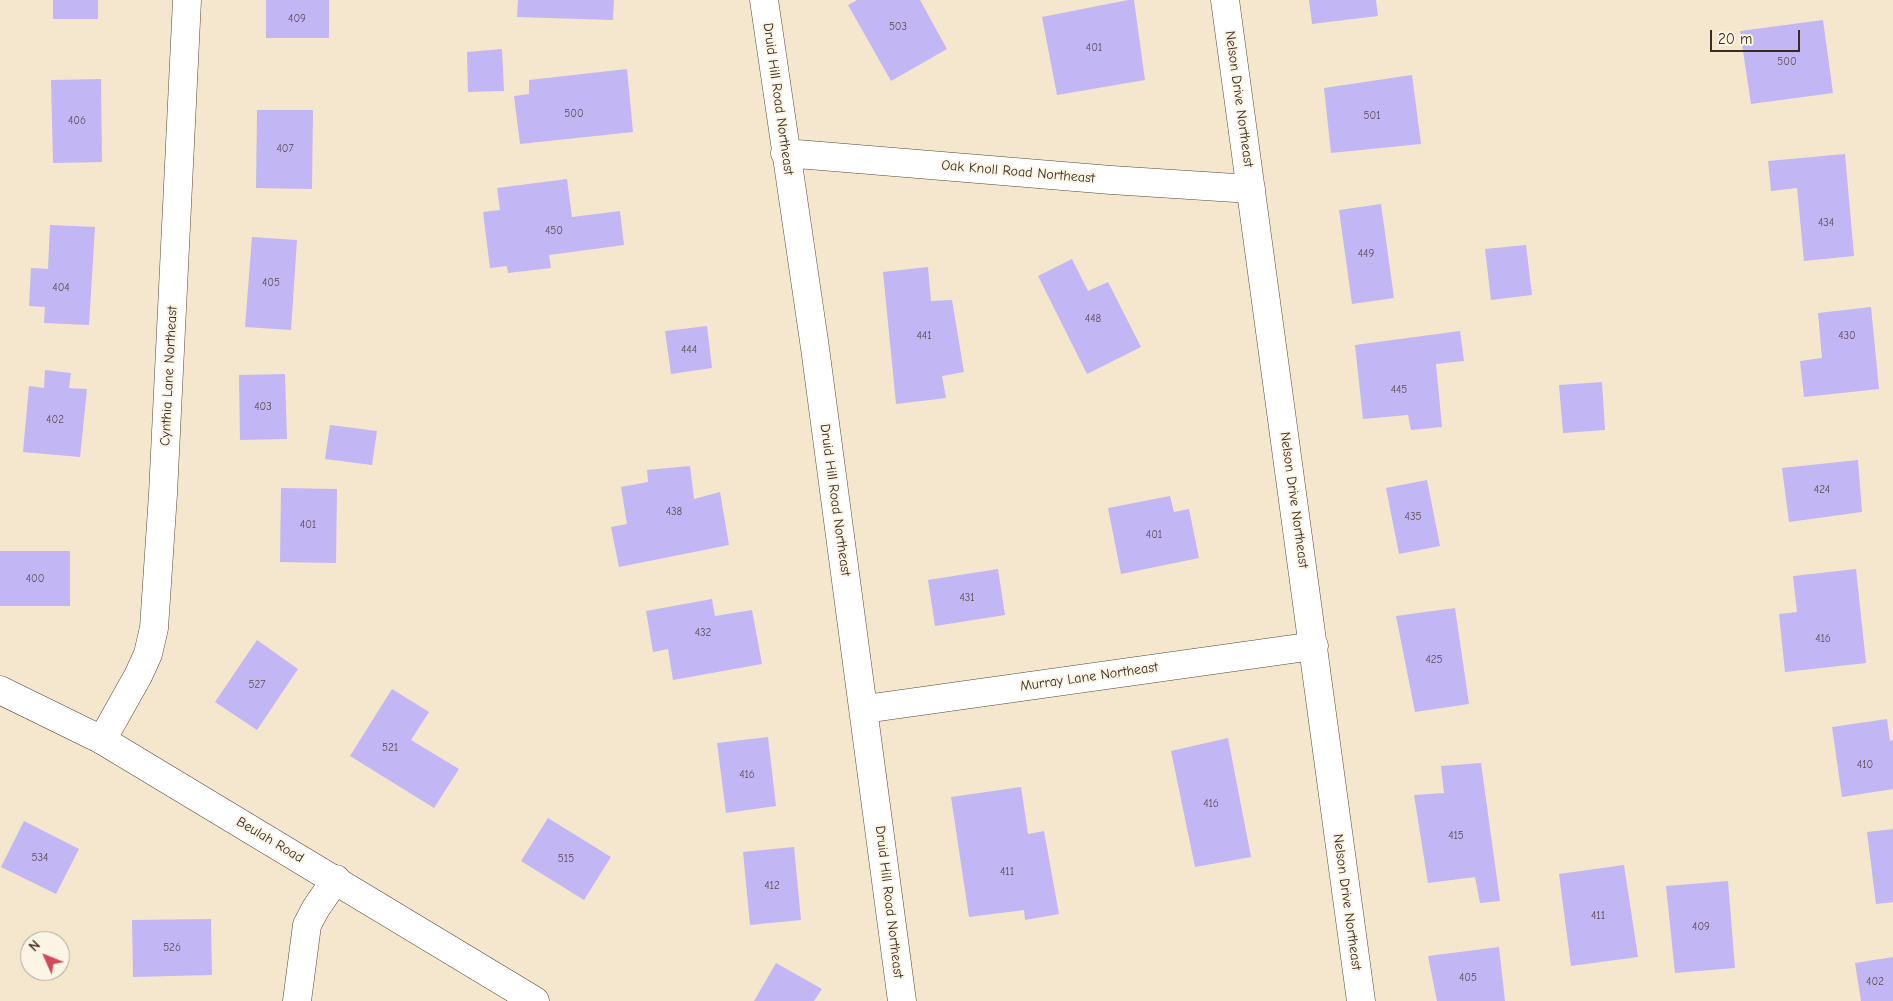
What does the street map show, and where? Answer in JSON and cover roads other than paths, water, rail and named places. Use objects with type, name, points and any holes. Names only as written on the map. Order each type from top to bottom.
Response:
[{"type":"street","name":"Cynthia Lane Northeast","points":[[102,740],[138,676],[148,654],[154,628],[163,494],[187,0]]},
{"type":"street","name":"Druid Hill Road Northeast","points":[[764,0],[865,709],[902,1001]]},
{"type":"street","name":"Nelson Drive Northeast","points":[[1226,0],[1361,1001]]},
{"type":"street","name":"Oak Knoll Road Northeast","points":[[785,153],[1101,180],[1251,189]]},
{"type":"street","name":"Murray Lane Northeast","points":[[865,709],[1314,646]]},
{"type":"street","name":"Beulah Road","points":[[0,690],[102,740],[535,1001]]},
{"type":"street","points":[[297,1001],[307,926],[316,908],[336,880]]}]
